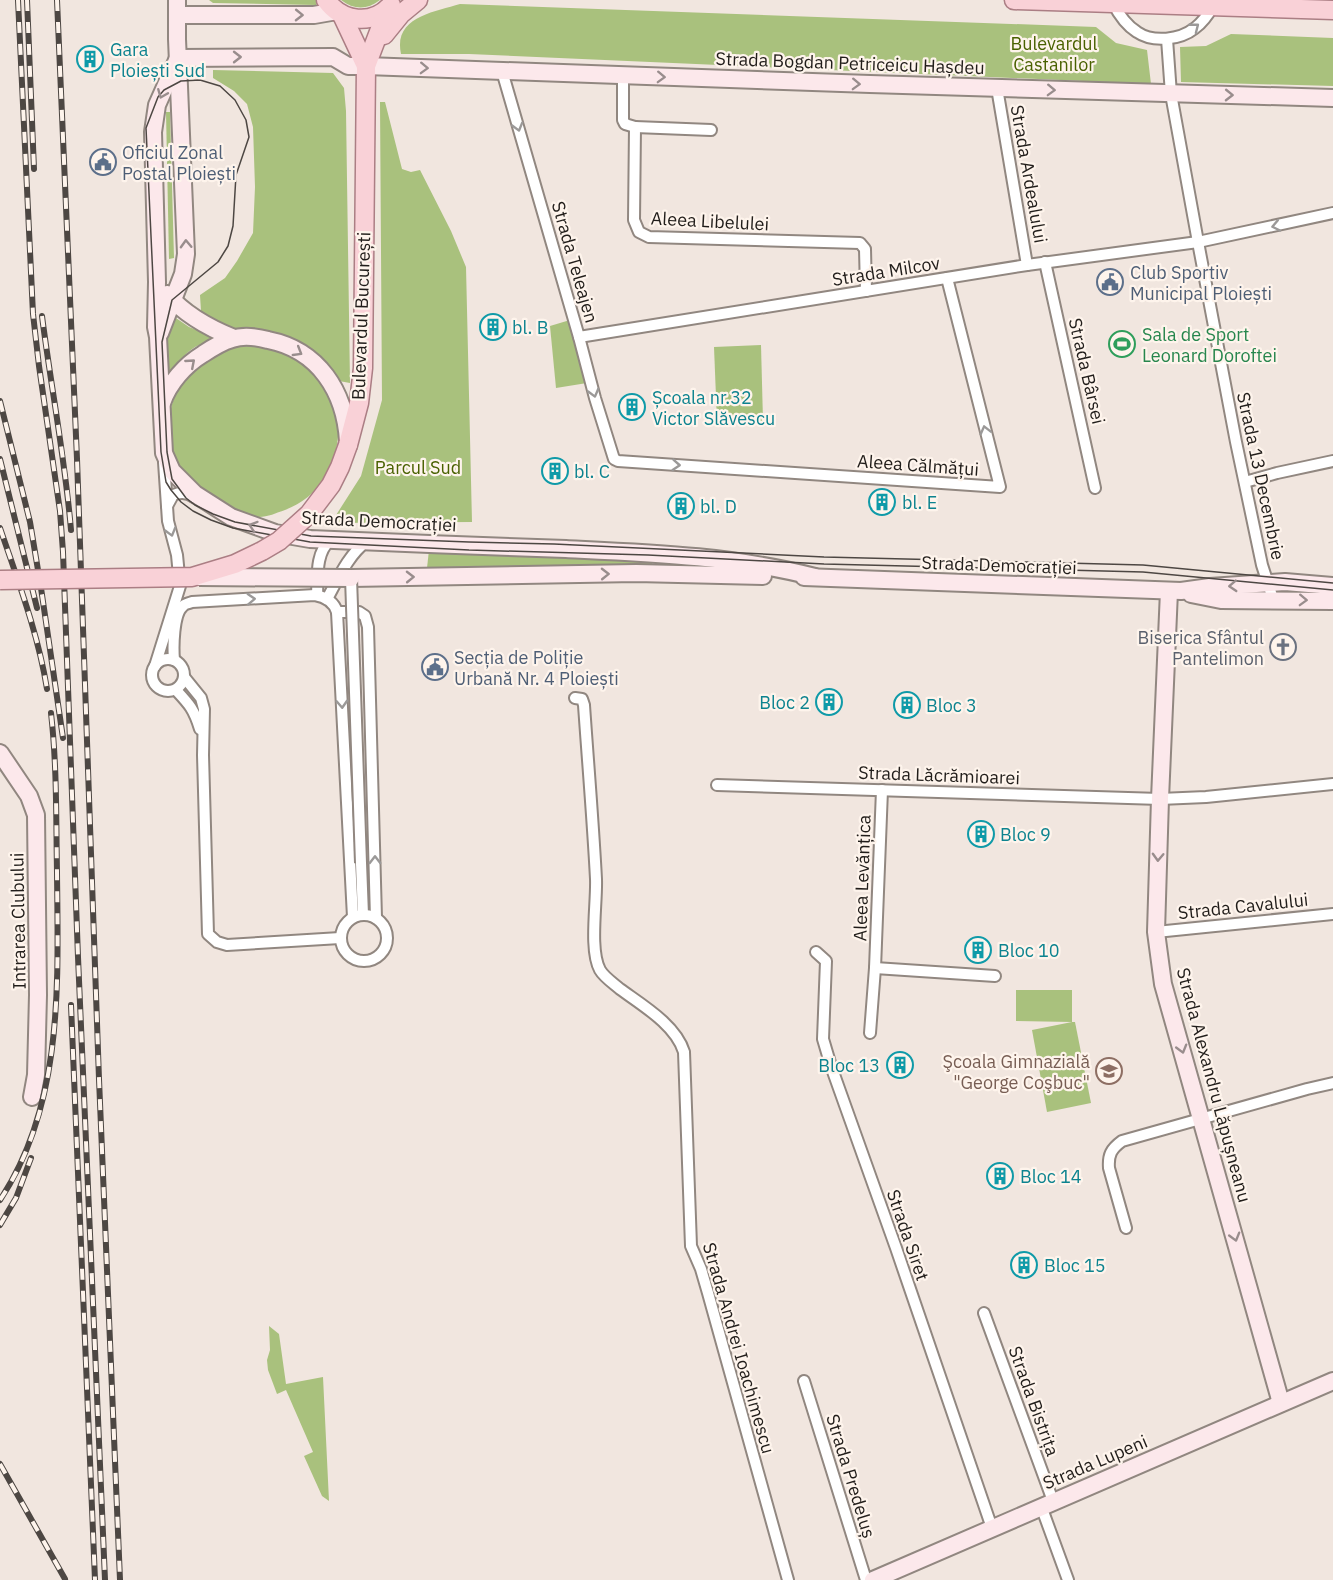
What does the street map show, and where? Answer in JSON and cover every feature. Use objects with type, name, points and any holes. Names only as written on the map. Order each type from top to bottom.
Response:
[{"type":"main road","points":[[367,67],[389,28],[418,0]]},
{"type":"main road","points":[[1014,0],[1210,3],[1333,10]]},
{"type":"main road","points":[[158,337],[183,274],[186,254],[177,8],[314,15],[335,9],[351,18],[363,19],[375,17],[394,3]]},
{"type":"main road","name":"Bulevardul București","points":[[0,580],[186,583],[249,559],[279,541],[309,514],[331,485],[348,445],[359,403],[363,368],[367,67],[394,3]]},
{"type":"main road","name":"Bulevardul București","points":[[335,9],[367,67]]},
{"type":"main road","name":"Strada Bogdan Petriceicu Hașdeu","points":[[178,58],[333,57],[348,66],[367,67],[1333,98]]},
{"type":"main road","name":"Strada Democrației","points":[[178,58],[157,105],[153,132],[156,327],[164,453],[172,471],[202,500],[243,522],[275,532],[310,539],[696,556],[814,577]]},
{"type":"main road","points":[[157,282],[172,300],[194,319],[234,338]]},
{"type":"main road","points":[[161,403],[185,367],[207,351],[234,338],[272,340],[294,349],[321,369],[335,389],[344,410],[348,445]]},
{"type":"main road","name":"Strada Democrației","points":[[636,553],[728,575]]},
{"type":"main road","name":"Strada Democrației","points":[[186,583],[636,573],[814,577],[1175,591],[1210,587],[1271,592],[1333,601]]},
{"type":"main road","name":"Strada Democrației","points":[[1271,592],[1285,582],[1333,586]]},
{"type":"main road","name":"Strada Alexandru Lăpușneanu","points":[[1175,591],[1160,799],[1156,932],[1163,984],[1281,1403]]},
{"type":"main road","name":"Intrarea Clubului","points":[[0,753],[29,796],[36,815],[37,1068],[32,1097]]},
{"type":"main road","name":"Strada Lupeni","points":[[873,1580],[1333,1381]]},
{"type":"street","points":[[1114,2],[1117,12],[1127,25],[1138,33],[1167,39],[1178,37],[1196,28],[1204,19],[1210,3]]},
{"type":"street","name":"Strada 13 Decembrie","points":[[1167,39],[1171,94],[1198,242],[1245,482],[1271,592]]},
{"type":"street","name":"Strada Teleajen","points":[[502,71],[595,399],[614,459],[618,461]]},
{"type":"street","name":"Aleea Libelulei","points":[[623,75],[623,120],[625,124],[635,127],[634,220],[639,232],[649,237],[860,243],[865,249],[866,291]]},
{"type":"street","name":"Strada Ardealului","points":[[998,88],[1027,265]]},
{"type":"street","points":[[635,127],[711,130]]},
{"type":"street","name":"Strada Milcov","points":[[579,337],[1045,262],[1198,242],[1333,213]]},
{"type":"street","name":"Strada Bârsei","points":[[1045,262],[1095,488]]},
{"type":"street","name":"Aleea Călmățui","points":[[618,461],[1000,487],[947,278]]},
{"type":"street","points":[[164,453],[168,521],[180,574],[186,583],[185,596],[192,602]]},
{"type":"street","points":[[1245,482],[1333,461]]},
{"type":"street","points":[[166,507],[172,495],[184,493],[220,511]]},
{"type":"street","points":[[310,539],[316,544],[320,556],[322,597]]},
{"type":"street","points":[[320,556],[330,540]]},
{"type":"street","points":[[322,597],[357,549],[368,541]]},
{"type":"street","points":[[351,578],[361,863],[358,916]]},
{"type":"street","points":[[184,677],[181,686],[176,690],[165,692],[157,687],[152,678],[152,671],[166,629],[186,583]]},
{"type":"street","points":[[340,938],[222,944],[208,934],[202,703],[201,698],[184,677],[182,668],[174,660],[173,648],[178,614],[183,605],[192,602],[322,597],[333,604],[337,612],[358,916]]},
{"type":"street","points":[[337,612],[359,612],[368,621],[376,918],[384,927],[387,936],[383,951],[376,958],[357,961],[345,952],[340,938],[341,933],[345,924],[358,916],[376,918]]},
{"type":"street","points":[[339,646],[342,650],[362,651],[369,641]]},
{"type":"street","points":[[356,652],[363,656],[370,669]]},
{"type":"street","points":[[155,666],[164,660],[174,660]]},
{"type":"street","points":[[176,690],[192,707],[203,744]]},
{"type":"street","name":"Strada Andrei Ioachimescu","points":[[575,698],[582,699],[584,705],[596,881],[595,954],[600,971],[666,1024],[682,1045],[692,1246],[788,1580]]},
{"type":"street","name":"Strada Lăcrămioarei","points":[[717,785],[1160,799],[1206,797],[1333,784]]},
{"type":"street","name":"Aleea Levănțica","points":[[870,1033],[882,790]]},
{"type":"street","name":"Strada Cavalului","points":[[1156,932],[1333,914]]},
{"type":"street","name":"Strada Siret","points":[[816,952],[826,961],[823,1039],[831,1066],[992,1528]]},
{"type":"street","name":"Aleea Levănțica","points":[[875,968],[996,975]]},
{"type":"street","points":[[1126,1228],[1108,1160],[1114,1147],[1122,1141],[1333,1083]]},
{"type":"street","name":"Strada Bistrița","points":[[984,1313],[1047,1504],[1068,1580]]},
{"type":"street","name":"Strada Predeluș","points":[[804,1381],[866,1580]]},
{"type":"green space","points":[[209,0],[319,0],[316,5],[213,3]]},
{"type":"green space","points":[[341,0],[380,0],[370,6],[360,8]]},
{"type":"green space","name":"Bulevardul Castanilor","points":[[460,4],[1096,27],[1116,43],[1147,50],[1151,84],[469,54],[401,54],[400,42],[409,24],[428,14]]},
{"type":"green space","points":[[1231,34],[1333,38],[1333,86],[1181,82],[1180,47],[1206,46]]},
{"type":"green space","points":[[213,70],[333,73],[344,88],[350,383],[339,381],[246,332],[212,324],[201,311],[200,295],[225,278],[253,233],[255,187],[253,127],[247,104],[234,91],[213,78]]},
{"type":"green space","name":"Parcul Sud","points":[[380,102],[385,102],[402,169],[411,172],[420,170],[451,231],[466,267],[472,522],[331,523],[361,476],[382,400]]},
{"type":"green space","points":[[166,112],[170,112],[174,258],[169,259]]},
{"type":"green space","points":[[173,316],[210,337],[206,343],[188,352],[169,373],[166,371],[167,320]]},
{"type":"green space","points":[[570,320],[587,383],[556,388],[550,326]]},
{"type":"green space","name":"Parcul Sud","points":[[263,345],[295,356],[312,368],[326,385],[334,405],[338,426],[337,447],[331,467],[320,485],[305,500],[269,516],[259,517],[239,513],[214,499],[180,470],[172,459],[167,421],[180,386],[194,368],[224,349]]},
{"type":"green space","points":[[761,345],[763,421],[717,422],[714,347]]},
{"type":"green space","points":[[429,550],[646,559],[652,562],[652,567],[634,569],[427,568]]},
{"type":"green space","points":[[1016,990],[1072,990],[1072,1022],[1016,1021]]},
{"type":"green space","points":[[1075,1022],[1091,1103],[1047,1112],[1032,1030]]},
{"type":"green space","points":[[269,1326],[279,1334],[286,1384],[323,1377],[329,1501],[322,1496],[304,1456],[313,1452],[286,1390],[277,1394],[268,1370]]},
{"type":"tram line","points":[[1333,583],[1143,565],[824,557],[554,544],[311,536],[235,522],[213,514],[186,498],[172,479],[167,452],[162,342],[172,300],[218,262],[228,246],[233,226],[236,175],[249,137],[246,120],[235,100],[220,86],[200,80],[181,81],[164,90],[158,97],[146,128],[161,452],[166,482],[171,490],[181,502],[211,520],[233,528],[310,542],[824,564],[1143,572],[1333,590]]},
{"type":"railway","points":[[18,0],[33,314],[60,511],[63,552],[105,1580]]},
{"type":"railway","points":[[27,0],[34,169]]},
{"type":"railway","points":[[57,0],[120,1580]]},
{"type":"railway","points":[[42,316],[71,530]]},
{"type":"railway","points":[[0,401],[30,522],[63,738]]},
{"type":"railway","points":[[0,459],[37,608]]},
{"type":"railway","points":[[0,528],[33,627],[47,689]]},
{"type":"railway","points":[[0,1200],[21,1163],[36,1124],[53,1041],[58,956],[55,773],[51,713]]},
{"type":"railway","points":[[71,1005],[95,1580]]},
{"type":"railway","points":[[0,1225],[16,1198],[31,1158]]},
{"type":"railway","points":[[0,1464],[65,1579]]},
{"type":"place","name":"Gara Ploiești Sud","points":[[90,59]]},
{"type":"place","name":"Oficiul Zonal Postal Ploiești","points":[[103,162]]},
{"type":"place","name":"Club Sportiv Municipal Ploiești","points":[[1110,282]]},
{"type":"place","name":"bl. B","points":[[493,327]]},
{"type":"place","name":"Sala de Sport Leonard Doroftei","points":[[1122,344]]},
{"type":"place","name":"Școala nr.32 Victor Slăvescu","points":[[632,407]]},
{"type":"place","name":"bl. C","points":[[555,471]]},
{"type":"place","name":"bl. E","points":[[882,502]]},
{"type":"place","name":"bl. D","points":[[681,506]]},
{"type":"place","name":"Biserica Sfântul Pantelimon","points":[[1283,647]]},
{"type":"place","name":"Secția de Poliție Urbană Nr. 4 Ploiești","points":[[435,667]]},
{"type":"place","name":"Bloc 2","points":[[829,702]]},
{"type":"place","name":"Bloc 3","points":[[907,705]]},
{"type":"place","name":"Bloc 9","points":[[981,834]]},
{"type":"place","name":"Bloc 10","points":[[978,950]]},
{"type":"place","name":"Bloc 13","points":[[900,1065]]},
{"type":"place","name":"Şcoala Gimnazială \"George Coşbuc\"","points":[[1109,1071]]},
{"type":"place","name":"Bloc 14","points":[[1000,1176]]},
{"type":"place","name":"Bloc 15","points":[[1024,1265]]}]
